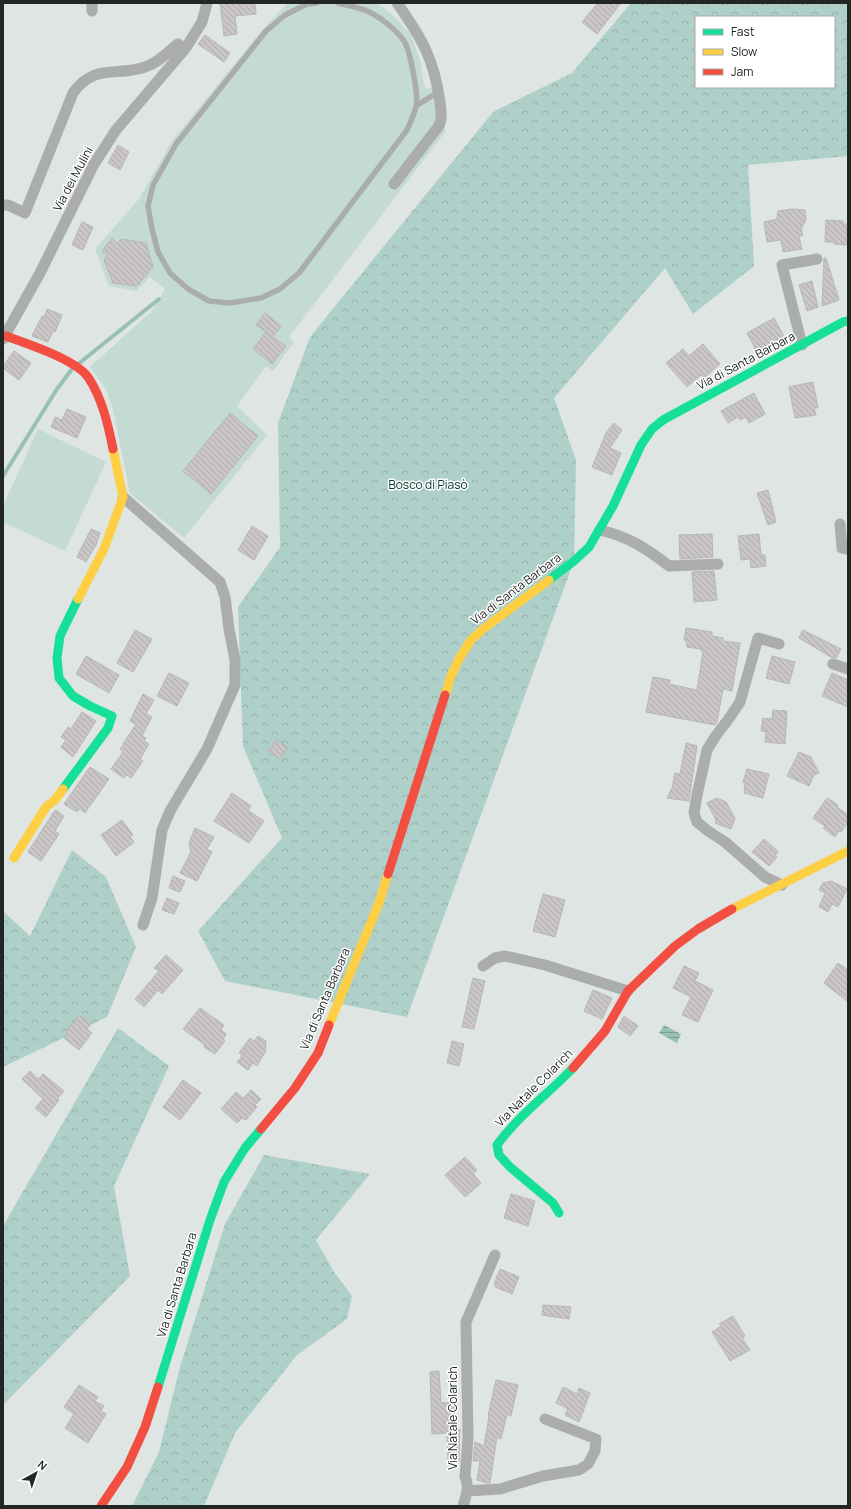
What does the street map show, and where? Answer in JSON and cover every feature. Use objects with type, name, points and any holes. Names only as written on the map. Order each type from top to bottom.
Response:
[{"type":"street","name":"Via dei Mulini","points":[[123,496],[109,427],[101,402],[87,376],[70,363],[53,354],[4,338],[40,273],[94,164],[116,130],[185,49],[202,22],[207,3]]},
{"type":"street","points":[[394,184],[441,122],[435,73],[418,32],[397,3]]},
{"type":"street","points":[[3,205],[8,205],[25,213],[73,93],[78,86],[89,78],[103,72],[139,69],[153,64],[178,44],[185,49]]},
{"type":"street","points":[[802,345],[782,265],[816,259]]},
{"type":"street","name":"Via di Santa Barbara","points":[[101,1506],[127,1467],[146,1428],[210,1220],[224,1182],[244,1148],[295,1088],[318,1053],[379,903],[433,730],[451,676],[459,659],[471,640],[483,629],[574,561],[589,547],[600,530],[632,462],[652,430],[663,420],[848,321]]},
{"type":"street","points":[[14,858],[46,807],[55,800],[108,728],[112,716],[73,696],[59,678],[57,658],[60,636],[88,576],[104,549],[123,496],[220,582],[225,598],[235,660],[235,685],[224,713],[207,748],[170,811],[162,830],[152,898],[143,925]]},
{"type":"street","points":[[840,524],[842,548],[848,549]]},
{"type":"street","points":[[600,530],[616,534],[642,546],[669,566],[718,564]]},
{"type":"street","points":[[779,644],[758,638],[740,702],[707,750],[694,813],[697,822],[708,831],[725,842],[765,877],[782,885]]},
{"type":"street","points":[[833,664],[848,669]]},
{"type":"street","name":"Via Natale Colarich","points":[[559,1213],[553,1203],[510,1167],[499,1155],[498,1145],[507,1131],[555,1087],[581,1059],[605,1031],[628,991],[675,946],[698,929],[724,913],[782,885],[848,850]]},
{"type":"street","points":[[483,966],[495,958],[505,956],[545,965],[628,991]]},
{"type":"street","name":"Via Natale Colarich","points":[[463,1506],[468,1481],[465,1477],[468,1438],[466,1322],[495,1255]]},
{"type":"street","points":[[467,1491],[500,1489],[543,1476],[579,1470],[588,1464],[595,1451],[596,1439],[545,1419]]},
{"type":"lane","points":[[317,3],[307,4],[285,15],[266,31],[176,144],[153,185],[148,206],[158,252],[170,273],[188,289],[209,300],[230,303],[261,298],[280,290],[306,265],[406,130],[416,106],[412,69],[404,42],[393,29],[374,14],[338,3]]},
{"type":"lane","points":[[416,106],[438,92]]},
{"type":"shaded area","points":[[288,3],[377,3],[394,16],[411,35],[420,60],[425,89],[441,84],[445,132],[289,337],[294,342],[273,371],[266,366],[237,406],[267,435],[184,538],[130,493],[113,409],[106,389],[90,367],[152,311],[165,289],[150,277],[136,291],[109,286],[95,249],[139,199],[172,141],[263,29]]},
{"type":"shaded area","points":[[38,429],[106,462],[65,551],[3,522],[3,506]]},
{"type":"shaded area","points":[[664,1025],[681,1034],[677,1043],[659,1033]]},
{"type":"green space","name":"Bosco di Piasò","points":[[631,3],[848,3],[848,156],[748,165],[754,266],[693,314],[665,268],[554,398],[576,460],[574,561],[407,1017],[225,981],[198,931],[282,838],[243,746],[238,607],[280,547],[278,423],[310,337],[493,112],[572,73]]},
{"type":"green space","points":[[72,850],[106,877],[136,947],[107,1017],[3,1067],[3,911],[30,936]]},
{"type":"green space","points":[[118,1028],[169,1066],[114,1186],[130,1276],[3,1405],[3,1226]]},
{"type":"green space","points":[[264,1155],[370,1174],[316,1240],[334,1272],[352,1296],[347,1319],[297,1355],[235,1433],[204,1506],[132,1506],[159,1452],[180,1367],[225,1224]]},
{"type":"building","points":[[220,3],[255,3],[256,14],[235,16],[237,34],[224,36]]},
{"type":"building","points":[[598,3],[621,3],[597,34],[582,22]]},
{"type":"building","points":[[205,35],[230,53],[224,62],[198,44]]},
{"type":"building","points":[[118,145],[129,152],[120,170],[108,163]]},
{"type":"building","points":[[792,209],[805,210],[806,220],[801,229],[803,235],[799,237],[802,249],[783,252],[781,240],[767,242],[764,222],[777,219],[778,211]]},
{"type":"building","points":[[826,220],[843,221],[843,224],[848,224],[848,245],[825,242]]},
{"type":"building","points":[[82,222],[93,227],[83,250],[72,245]]},
{"type":"building","points":[[112,238],[117,243],[121,239],[146,243],[153,267],[137,286],[113,283],[104,260],[107,255],[102,251]]},
{"type":"building","points":[[824,258],[826,258],[839,300],[822,306]]},
{"type":"building","points":[[812,281],[818,307],[807,311],[799,285]]},
{"type":"building","points":[[47,309],[62,315],[55,332],[53,331],[48,342],[32,336],[42,316],[44,317]]},
{"type":"building","points":[[265,313],[281,326],[273,337],[286,346],[272,364],[253,349],[266,332],[256,325]]},
{"type":"building","points":[[774,318],[785,338],[758,354],[747,333]]},
{"type":"building","points":[[703,344],[720,364],[704,378],[701,375],[687,387],[666,363],[683,349],[689,356]]},
{"type":"building","points":[[14,351],[31,363],[19,380],[3,368]]},
{"type":"building","points":[[813,382],[818,408],[814,408],[816,415],[795,418],[789,387]]},
{"type":"building","points":[[754,393],[765,414],[749,423],[746,417],[740,420],[738,417],[728,423],[721,411]]},
{"type":"building","points":[[67,409],[86,417],[77,438],[51,427],[55,417],[62,420]]},
{"type":"building","points":[[230,413],[258,436],[211,494],[183,471]]},
{"type":"building","points":[[614,423],[622,430],[610,448],[621,453],[612,475],[592,467],[606,433]]},
{"type":"building","points":[[768,490],[776,522],[768,525],[757,493]]},
{"type":"building","points":[[252,526],[268,536],[254,560],[238,550]]},
{"type":"building","points":[[91,529],[100,533],[96,545],[86,562],[77,557]]},
{"type":"building","points":[[712,534],[713,557],[680,559],[679,535]]},
{"type":"building","points":[[759,534],[761,555],[765,555],[766,566],[751,568],[750,559],[741,560],[738,536]]},
{"type":"building","points":[[714,571],[717,600],[694,602],[692,572]]},
{"type":"building","points":[[686,628],[712,632],[712,636],[723,638],[723,641],[740,643],[732,691],[723,689],[717,722],[715,725],[646,712],[653,677],[670,680],[669,684],[697,690],[703,651],[701,651],[701,649],[687,647],[686,640],[684,640]]},
{"type":"building","points":[[135,630],[152,639],[133,672],[117,663]]},
{"type":"building","points":[[803,630],[841,649],[836,658],[831,657],[799,638]]},
{"type":"building","points":[[86,656],[119,675],[109,693],[76,674]]},
{"type":"building","points":[[772,656],[795,662],[789,684],[766,678]]},
{"type":"building","points":[[169,673],[189,683],[177,706],[157,696]]},
{"type":"building","points":[[832,673],[848,680],[848,707],[822,696]]},
{"type":"building","points":[[143,694],[154,700],[146,714],[152,717],[142,736],[146,738],[144,741],[149,744],[140,759],[143,761],[131,778],[127,775],[124,778],[111,769],[123,752],[120,749],[136,724],[130,721]]},
{"type":"building","points":[[773,710],[787,711],[785,744],[765,742],[766,732],[761,731],[763,718],[772,719]]},
{"type":"building","points":[[82,712],[96,721],[73,757],[61,747],[66,740],[61,737],[68,727],[71,729]]},
{"type":"building","points":[[276,740],[288,747],[280,759],[268,752]]},
{"type":"building","points":[[686,743],[697,746],[689,801],[667,798],[672,788],[675,773],[680,774]]},
{"type":"building","points":[[799,752],[811,757],[819,773],[814,775],[809,786],[787,776]]},
{"type":"building","points":[[90,767],[109,779],[85,813],[80,809],[77,812],[64,804]]},
{"type":"building","points":[[747,769],[769,774],[763,798],[744,793],[745,783],[743,782]]},
{"type":"building","points":[[232,793],[251,806],[248,810],[264,821],[249,843],[214,821]]},
{"type":"building","points":[[717,798],[726,802],[735,818],[731,829],[715,823],[716,820],[707,803]]},
{"type":"building","points":[[827,798],[838,805],[837,807],[848,815],[848,822],[841,832],[839,831],[835,837],[823,828],[825,826],[813,818]]},
{"type":"building","points":[[56,810],[64,816],[55,831],[59,834],[41,861],[28,852]]},
{"type":"building","points":[[122,820],[133,835],[130,837],[134,842],[116,856],[101,835]]},
{"type":"building","points":[[195,828],[214,837],[207,849],[212,852],[197,881],[180,873],[191,852],[189,843]]},
{"type":"building","points":[[764,839],[778,851],[775,856],[777,857],[769,866],[752,852]]},
{"type":"building","points":[[173,876],[185,881],[180,892],[169,888]]},
{"type":"building","points":[[831,881],[847,889],[838,907],[832,904],[828,912],[819,907],[825,893],[819,890],[823,883]]},
{"type":"building","points":[[543,894],[565,900],[555,937],[533,931]]},
{"type":"building","points":[[167,898],[179,903],[174,914],[162,910]]},
{"type":"building","points":[[166,955],[183,970],[162,994],[158,990],[144,1007],[135,999],[159,971],[154,968]]},
{"type":"building","points":[[838,963],[848,970],[848,1002],[824,983]]},
{"type":"building","points":[[684,966],[699,973],[695,981],[713,990],[698,1022],[682,1015],[691,997],[673,988]]},
{"type":"building","points":[[473,978],[485,981],[474,1029],[462,1027]]},
{"type":"building","points":[[593,990],[612,998],[602,1019],[584,1011]]},
{"type":"building","points":[[200,1008],[224,1025],[221,1030],[226,1034],[223,1040],[225,1041],[215,1054],[204,1047],[205,1045],[183,1029]]},
{"type":"building","points":[[79,1015],[91,1024],[87,1029],[92,1033],[79,1050],[64,1038],[68,1033],[66,1032]]},
{"type":"building","points":[[624,1016],[638,1026],[630,1036],[618,1027]]},
{"type":"building","points":[[258,1036],[266,1041],[265,1052],[257,1066],[253,1063],[248,1070],[237,1062],[242,1056],[239,1053],[250,1038],[254,1041]]},
{"type":"building","points":[[452,1041],[464,1044],[459,1066],[447,1063]]},
{"type":"building","points":[[30,1071],[38,1079],[43,1074],[64,1091],[57,1099],[59,1100],[46,1117],[35,1108],[43,1099],[22,1079]]},
{"type":"building","points":[[183,1080],[201,1093],[180,1120],[163,1107]]},
{"type":"building","points":[[251,1090],[261,1099],[255,1105],[257,1107],[246,1120],[242,1118],[237,1123],[221,1109],[236,1092],[243,1098]]},
{"type":"building","points":[[465,1157],[477,1170],[473,1174],[481,1183],[465,1197],[445,1175]]},
{"type":"building","points":[[511,1194],[535,1201],[528,1226],[504,1218]]},
{"type":"building","points":[[500,1269],[519,1277],[512,1294],[495,1287],[496,1285],[494,1284]]},
{"type":"building","points":[[543,1305],[571,1307],[569,1319],[542,1315]]},
{"type":"building","points":[[733,1316],[745,1336],[742,1338],[750,1350],[730,1361],[712,1332],[721,1326],[719,1324]]},
{"type":"building","points":[[439,1371],[441,1403],[454,1402],[455,1429],[460,1429],[459,1462],[448,1462],[447,1433],[432,1434],[430,1372]]},
{"type":"building","points":[[496,1380],[518,1385],[511,1416],[507,1414],[501,1439],[497,1437],[490,1483],[487,1483],[477,1480],[480,1461],[473,1461],[475,1442],[484,1446],[488,1416]]},
{"type":"building","points":[[79,1385],[98,1397],[95,1401],[104,1406],[101,1411],[106,1414],[88,1443],[65,1428],[74,1414],[64,1407]]},
{"type":"building","points":[[563,1387],[577,1394],[579,1388],[590,1393],[579,1422],[565,1415],[568,1409],[556,1403]]},
{"type":"waterway","points":[[77,365],[159,299]]},
{"type":"waterway","points":[[3,476],[57,389],[72,369]]},
{"type":"traffic: fast","points":[[549,580],[574,561],[589,547],[613,506],[641,445],[652,429],[663,420],[843,322],[848,321]]},
{"type":"traffic: fast","points":[[63,789],[108,728],[112,716],[73,696],[59,678],[57,658],[60,636],[78,599]]},
{"type":"traffic: fast","points":[[559,1213],[553,1203],[510,1167],[499,1155],[497,1145],[514,1124],[573,1068]]},
{"type":"traffic: fast","points":[[158,1387],[210,1220],[224,1182],[245,1148],[261,1129]]},
{"type":"traffic: slow","points":[[78,599],[104,549],[123,497],[113,449]]},
{"type":"traffic: slow","points":[[445,695],[451,676],[459,659],[471,640],[483,629],[549,580]]},
{"type":"traffic: slow","points":[[14,858],[46,807],[55,800],[63,789]]},
{"type":"traffic: slow","points":[[732,909],[848,851]]},
{"type":"traffic: slow","points":[[329,1025],[379,903],[388,874]]},
{"type":"traffic: jam","points":[[6,336],[62,358],[82,370],[93,385],[101,402],[113,449]]},
{"type":"traffic: jam","points":[[388,874],[445,695]]},
{"type":"traffic: jam","points":[[573,1068],[605,1031],[628,991],[675,946],[698,929],[732,909]]},
{"type":"traffic: jam","points":[[261,1129],[295,1088],[318,1053],[329,1025]]},
{"type":"traffic: jam","points":[[101,1506],[127,1467],[145,1427],[158,1387]]}]
